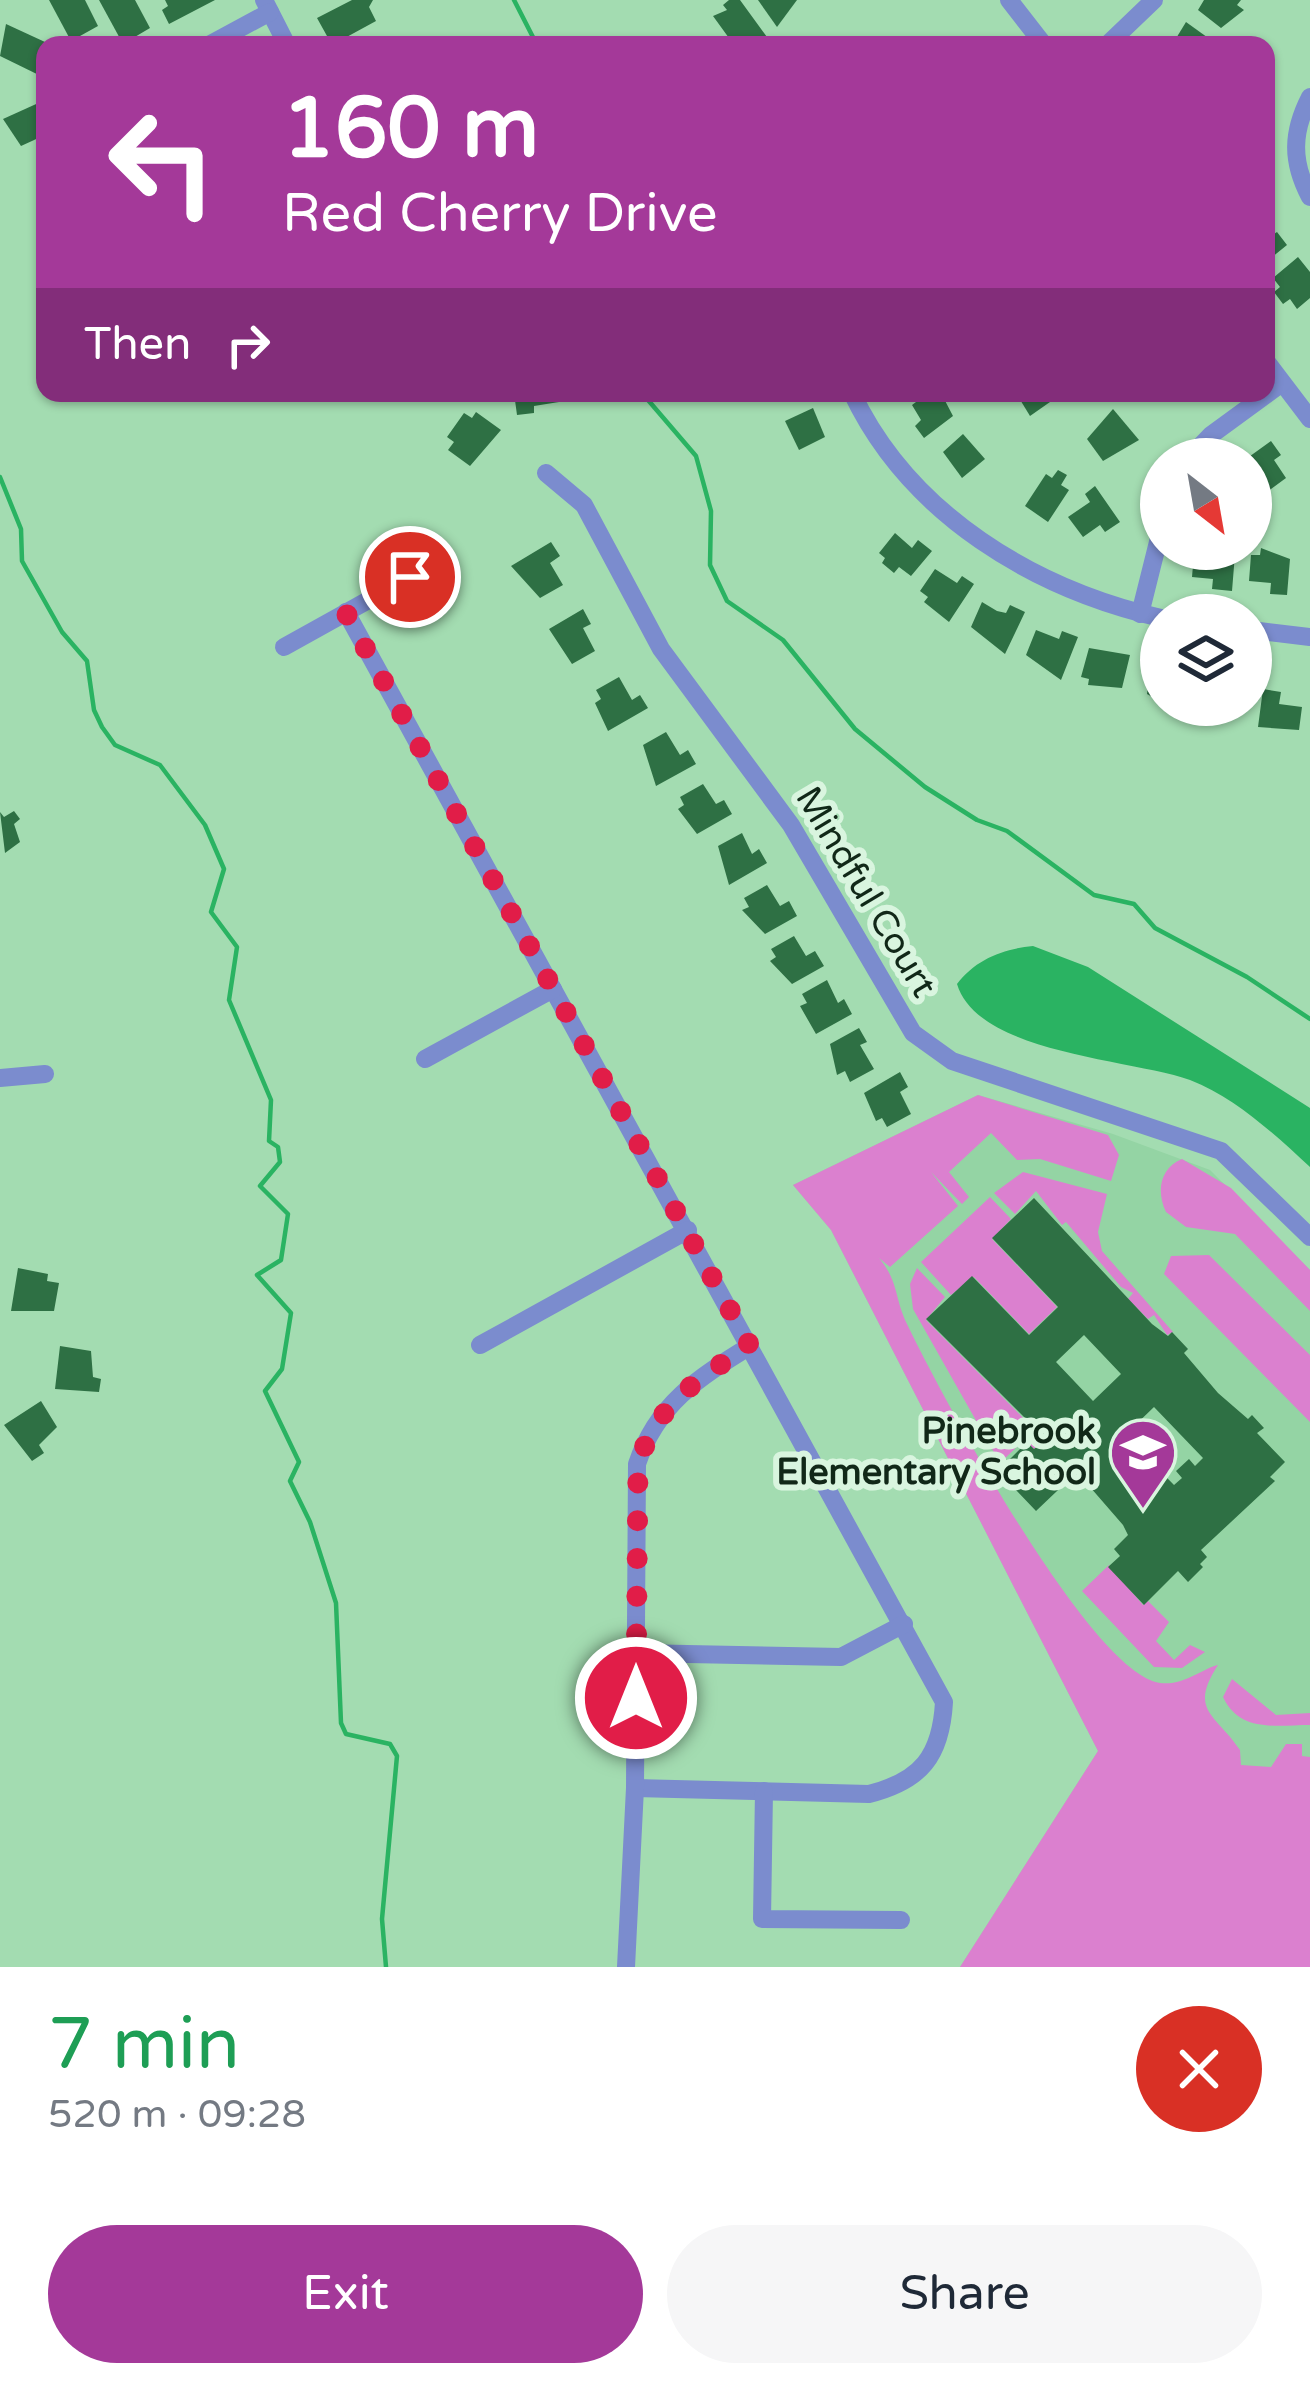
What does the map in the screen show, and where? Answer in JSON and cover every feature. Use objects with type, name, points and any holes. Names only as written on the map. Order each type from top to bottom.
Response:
[{"type":"street","points":[[1009,0],[1037,36]]},
{"type":"street","points":[[1116,36],[1154,0]]},
{"type":"street","points":[[222,36],[267,6],[282,36]]},
{"type":"street","points":[[1310,97],[1297,122],[1294,148],[1310,197]]},
{"type":"street","points":[[1275,373],[1310,419]]},
{"type":"street","points":[[1275,388],[1282,383]]},
{"type":"street","points":[[858,402],[895,459],[976,538],[1075,594],[1140,614]]},
{"type":"street","points":[[1208,438],[1256,402]]},
{"type":"street","name":"Mindful Court","points":[[545,473],[584,505],[661,649],[791,825],[914,1033],[952,1061],[1195,1138],[1221,1151],[1310,1237]]},
{"type":"street","points":[[284,646],[410,577]]},
{"type":"street","points":[[346,613],[944,1702],[939,1745],[931,1760],[918,1775],[869,1794],[634,1788]]},
{"type":"street","points":[[1272,632],[1310,637]]},
{"type":"street","points":[[425,1059],[553,988]]},
{"type":"street","points":[[0,1078],[45,1074]]},
{"type":"street","points":[[480,1345],[688,1230]]},
{"type":"street","points":[[626,1967],[634,1788],[635,1496],[649,1430],[693,1381],[750,1346]]},
{"type":"street","points":[[636,1653],[841,1657],[904,1624]]},
{"type":"street","points":[[764,1791],[762,1919],[901,1920]]},
{"type":"shaded area","points":[[1033,946],[1088,967],[1310,1108],[1310,1167],[1254,1118],[1207,1088],[1025,1040],[994,1026],[971,1007],[957,984],[964,975],[991,957]]},
{"type":"shaded area","name":"Pinebrook Elementary School","points":[[978,1095],[1113,1134],[1210,1170],[1310,1270],[1310,1967],[960,1967],[1098,1751],[831,1230],[793,1185]]},
{"type":"shaded area","points":[[978,1095],[1108,1135],[1119,1155],[1111,1181],[1040,1159],[1017,1160],[991,1133],[949,1172],[969,1197],[962,1204],[931,1172],[958,1206],[890,1267],[879,1258],[924,1358],[983,1464],[1019,1525],[1095,1632],[1130,1667],[1160,1683],[1184,1680],[1218,1665],[1209,1680],[1205,1703],[1240,1750],[1241,1765],[1271,1767],[1286,1744],[1302,1744],[1302,1756],[1310,1757],[1310,1967],[960,1967],[1098,1751],[831,1230],[793,1185]]},
{"type":"shaded area","points":[[1182,1159],[1231,1188],[1310,1270],[1310,1311],[1235,1234],[1186,1227],[1166,1212],[1162,1181]]},
{"type":"shaded area","points":[[1023,1172],[1107,1194],[1098,1232],[1102,1251],[1173,1332],[1167,1335],[1154,1315],[1148,1319],[1128,1299],[1133,1293],[1121,1287],[1066,1222],[1062,1225],[1036,1191],[1015,1214],[994,1193]]},
{"type":"shaded area","points":[[990,1197],[1011,1219],[992,1239],[1057,1307],[1029,1334],[974,1277],[951,1295],[921,1262]]},
{"type":"shaded area","points":[[1209,1255],[1310,1355],[1310,1422],[1164,1274],[1171,1256]]},
{"type":"shaded area","points":[[917,1268],[945,1297],[926,1320],[1044,1439],[1034,1449],[1022,1442],[1000,1463],[913,1309],[910,1284]]},
{"type":"shaded area","points":[[1109,1565],[1143,1605],[1148,1601],[1169,1622],[1156,1641],[1174,1660],[1190,1645],[1205,1652],[1182,1668],[1154,1667],[1082,1591]]},
{"type":"shaded area","points":[[1232,1679],[1276,1715],[1310,1713],[1310,1725],[1272,1726],[1239,1717],[1223,1697]]},
{"type":"building","points":[[49,0],[85,0],[98,26],[80,36],[68,36]]},
{"type":"building","points":[[99,0],[135,0],[150,28],[136,36],[119,36]]},
{"type":"building","points":[[165,0],[215,0],[169,24],[162,10],[168,6]]},
{"type":"building","points":[[352,0],[373,0],[369,7],[376,21],[348,36],[327,36],[317,18]]},
{"type":"building","points":[[740,0],[766,36],[727,36],[713,16],[727,10],[723,5]]},
{"type":"building","points":[[758,0],[797,0],[777,27]]},
{"type":"building","points":[[1204,0],[1241,0],[1237,5],[1244,10],[1221,28],[1198,10]]},
{"type":"building","points":[[1186,22],[1205,36],[1177,36]]},
{"type":"building","points":[[6,24],[36,38],[36,74],[0,56]]},
{"type":"building","points":[[36,104],[36,139],[21,146],[3,119]]},
{"type":"building","points":[[1277,232],[1287,245],[1275,255],[1275,233]]},
{"type":"building","points":[[1298,257],[1310,272],[1310,298],[1297,309],[1290,299],[1283,304],[1275,293],[1280,287],[1275,276]]},
{"type":"building","points":[[515,402],[559,402],[534,406],[534,413],[517,415]]},
{"type":"building","points":[[946,402],[953,416],[924,438],[915,426],[921,420],[912,405]]},
{"type":"building","points":[[1021,402],[1050,402],[1030,416]]},
{"type":"building","points":[[813,408],[825,437],[799,450],[785,421]]},
{"type":"building","points":[[1113,409],[1139,440],[1103,461],[1087,439]]},
{"type":"building","points":[[476,412],[501,430],[470,466],[448,450],[454,442],[447,437],[464,413],[472,418]]},
{"type":"building","points":[[963,434],[985,459],[962,478],[943,452]]},
{"type":"building","points":[[1272,442],[1281,455],[1274,460],[1286,478],[1272,488]]},
{"type":"building","points":[[1058,470],[1067,475],[1061,485],[1069,490],[1048,522],[1025,506],[1046,474],[1052,478]]},
{"type":"building","points":[[1095,486],[1120,522],[1105,532],[1100,525],[1083,537],[1068,517],[1090,502],[1085,494]]},
{"type":"building","points":[[895,533],[912,548],[918,540],[932,551],[911,576],[899,567],[894,573],[882,563],[885,558],[879,553]]},
{"type":"building","points":[[551,542],[560,556],[550,563],[563,585],[540,598],[511,566]]},
{"type":"building","points":[[1272,552],[1290,559],[1287,595],[1270,594],[1271,583],[1249,581],[1250,570],[1272,570]]},
{"type":"building","points":[[935,569],[957,583],[962,576],[974,584],[949,622],[924,602],[928,597],[920,591]]},
{"type":"building","points":[[1193,570],[1234,570],[1232,591],[1212,589],[1213,579],[1192,577]]},
{"type":"building","points":[[982,602],[997,611],[1006,613],[1010,605],[1025,612],[1005,654],[971,627]]},
{"type":"building","points":[[583,609],[591,624],[583,628],[595,651],[572,664],[549,629]]},
{"type":"building","points":[[1036,630],[1059,639],[1062,631],[1078,637],[1061,680],[1026,655]]},
{"type":"building","points":[[1089,648],[1130,655],[1122,688],[1088,685],[1089,679],[1081,677]]},
{"type":"building","points":[[619,677],[632,700],[640,695],[648,708],[608,731],[595,703],[601,699],[596,690]]},
{"type":"building","points":[[1272,690],[1281,692],[1279,704],[1302,707],[1299,730],[1258,727],[1272,726]]},
{"type":"building","points":[[666,732],[680,755],[688,750],[696,764],[656,786],[643,745]]},
{"type":"building","points":[[703,784],[716,804],[724,800],[732,814],[697,834],[678,809],[684,805],[680,797]]},
{"type":"building","points":[[14,811],[20,819],[14,824],[20,842],[5,853],[0,812],[4,817]]},
{"type":"building","points":[[742,833],[752,854],[759,849],[767,863],[729,885],[718,846]]},
{"type":"building","points":[[767,885],[780,906],[789,901],[797,916],[765,934],[742,910],[749,907],[744,898]]},
{"type":"building","points":[[794,936],[806,956],[815,951],[824,966],[792,984],[770,961],[776,957],[771,949]]},
{"type":"building","points":[[827,980],[838,1003],[844,999],[852,1014],[816,1034],[800,1006],[807,1003],[802,994]]},
{"type":"building","points":[[859,1028],[867,1042],[860,1045],[874,1069],[850,1082],[845,1071],[837,1075],[830,1044]]},
{"type":"building","points":[[900,1072],[908,1087],[900,1092],[911,1114],[887,1127],[882,1118],[876,1121],[864,1093]]},
{"type":"building","name":"Pinebrook Elementary School","points":[[1034,1198],[1152,1324],[1168,1336],[1172,1332],[1218,1393],[1248,1419],[1252,1415],[1264,1428],[1257,1433],[1285,1462],[1270,1477],[1275,1481],[1201,1550],[1207,1557],[1200,1564],[1203,1567],[1188,1582],[1178,1571],[1144,1605],[1108,1567],[1120,1556],[1114,1549],[1128,1535],[1123,1525],[1077,1472],[1036,1511],[1014,1488],[1023,1480],[1006,1463],[1027,1442],[1034,1449],[1046,1439],[926,1319],[972,1276],[1029,1335],[1058,1307],[992,1238]],"holes":[[[1084,1335],[1121,1374],[1093,1401],[1056,1362]],[[1154,1407],[1203,1458],[1195,1466],[1189,1459],[1176,1471],[1182,1478],[1174,1485],[1125,1435]]]},
{"type":"building","points":[[18,1268],[48,1274],[47,1281],[59,1283],[54,1311],[11,1311]]},
{"type":"building","points":[[60,1346],[91,1351],[93,1377],[101,1379],[99,1392],[55,1389]]},
{"type":"building","points":[[41,1401],[57,1427],[39,1445],[44,1453],[32,1461],[4,1425]]},
{"type":"waterway","points":[[514,0],[532,36]]},
{"type":"waterway","points":[[650,402],[696,456],[711,511],[710,565],[727,601],[783,640],[855,729],[925,787],[977,820],[1007,831],[1094,895],[1134,904],[1155,928],[1247,977],[1310,1019]]},
{"type":"waterway","points":[[0,477],[21,529],[22,561],[62,632],[87,661],[94,710],[102,727],[115,745],[160,765],[205,825],[224,869],[211,912],[237,947],[229,1000],[271,1100],[269,1141],[278,1147],[280,1162],[260,1186],[288,1214],[281,1260],[257,1275],[291,1313],[282,1369],[265,1391],[299,1462],[290,1481],[310,1522],[336,1603],[341,1723],[346,1734],[390,1744],[397,1756],[382,1919],[386,1967]]},
{"type":"place","name":"Pinebrook Elementary School","points":[[1143,1511]]},
{"type":"route","points":[[410,577],[346,613],[750,1346],[693,1381],[649,1430],[638,1464],[635,1496],[636,1698]]}]
